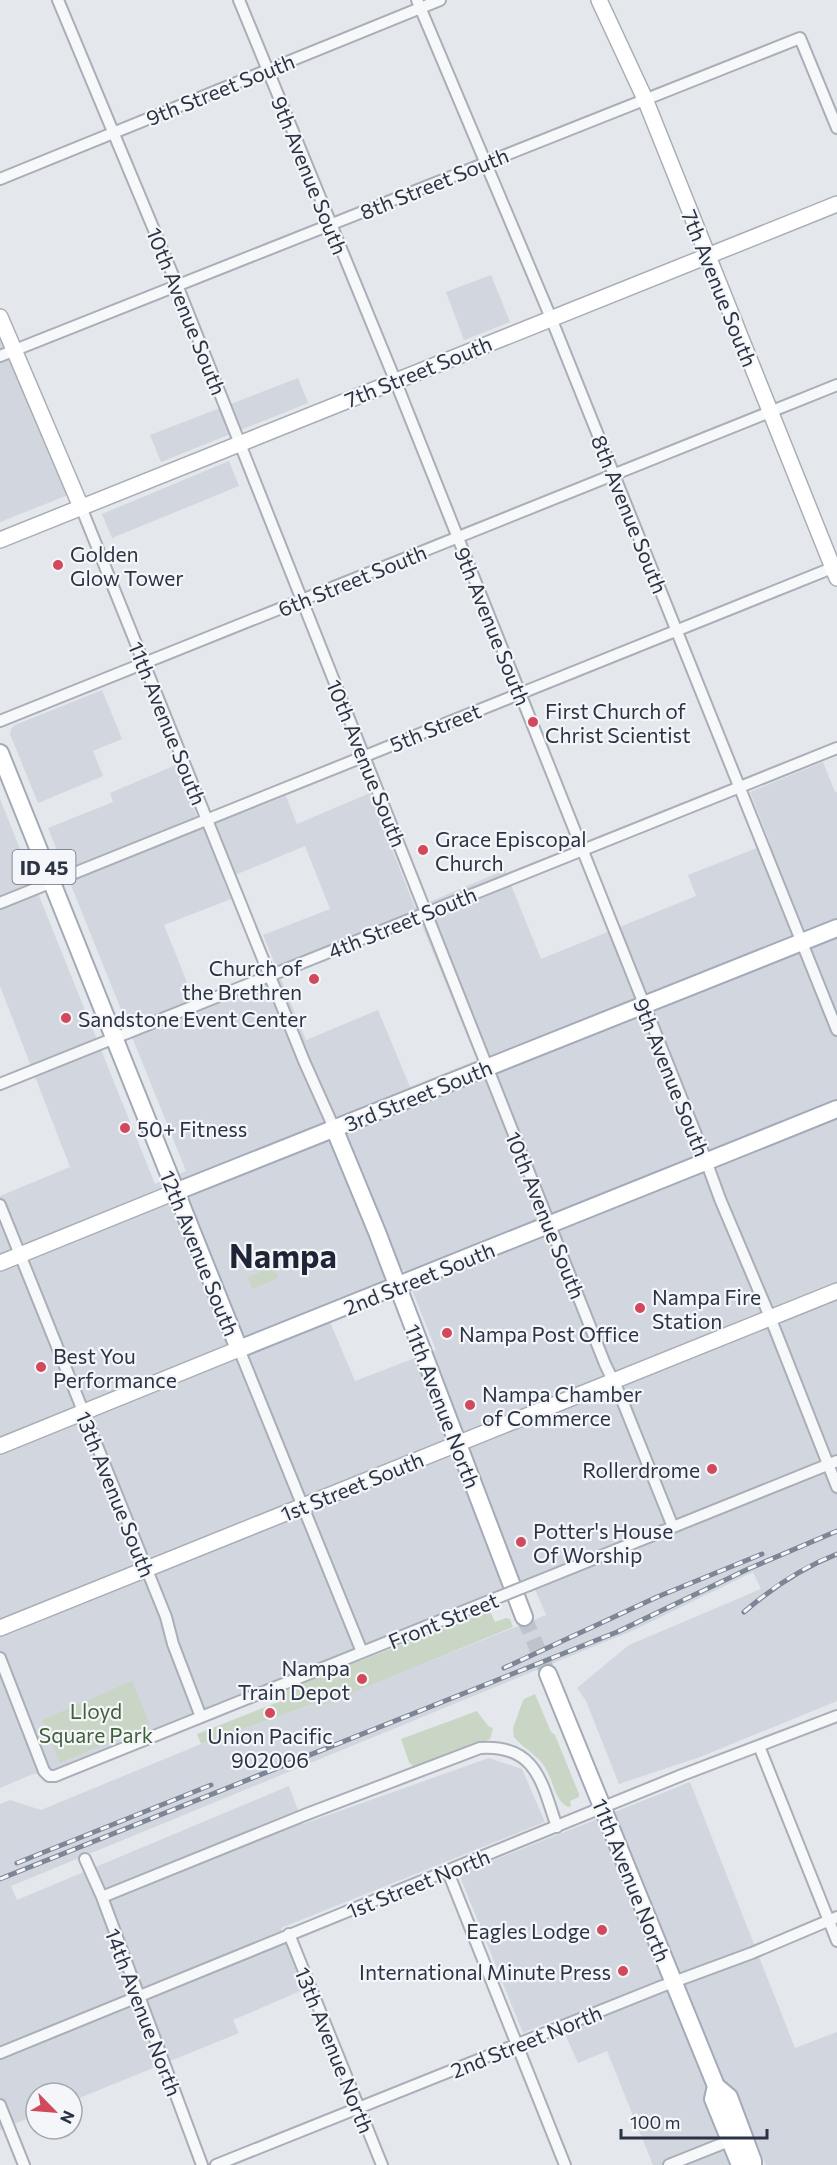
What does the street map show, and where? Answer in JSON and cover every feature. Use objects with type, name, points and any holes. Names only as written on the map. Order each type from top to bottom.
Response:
[{"type":"main road","name":"12th Avenue South","points":[[0,753],[239,1349]]},
{"type":"main road","name":"3rd Street South","points":[[175,1192],[837,928]]},
{"type":"main road","name":"2nd Street South","points":[[239,1349],[837,1109]]},
{"type":"main road","name":"11th Avenue North","points":[[334,1128],[524,1617]]},
{"type":"main road","name":"11th Avenue North","points":[[548,1674],[716,2086],[729,2097],[753,2165]]},
{"type":"main road","name":"11th Avenue North","points":[[716,2086],[713,2099],[740,2165]]},
{"type":"street","name":"10th Avenue South","points":[[58,0],[177,285],[487,1068],[673,1527]]},
{"type":"street","name":"9th Avenue South","points":[[239,0],[458,537],[750,1274],[833,1463],[837,1486]]},
{"type":"street","name":"9th Street South","points":[[0,178],[419,4],[440,0]]},
{"type":"street","name":"7th Avenue South","points":[[599,0],[645,99],[769,412],[836,571]]},
{"type":"street","name":"8th Avenue South","points":[[419,4],[551,318],[837,1030]]},
{"type":"street","name":"8th Street South","points":[[7,353],[800,38],[837,129]]},
{"type":"street","name":"7th Street South","points":[[0,540],[837,204]]},
{"type":"street","name":"11th Avenue South","points":[[0,317],[7,353],[81,507],[304,1061],[334,1128]]},
{"type":"street","name":"6th Street South","points":[[0,721],[837,386]]},
{"type":"street","name":"5th Street","points":[[0,903],[676,631],[836,571]]},
{"type":"street","name":"4th Street South","points":[[0,1084],[837,748]]},
{"type":"street","name":"3rd Street South","points":[[0,1263],[175,1192]]},
{"type":"street","name":"13th Avenue South","points":[[0,1205],[166,1617],[172,1644],[201,1717]]},
{"type":"street","name":"1st Street South","points":[[0,1628],[837,1291]]},
{"type":"street","name":"2nd Street South","points":[[0,1446],[239,1349]]},
{"type":"street","name":"12th Avenue South","points":[[239,1349],[362,1652]]},
{"type":"street","name":"Front Street","points":[[0,1658],[44,1770],[49,1776],[56,1776],[833,1463]]},
{"type":"street","name":"1st Street North","points":[[0,2053],[289,1934],[448,1872],[602,1807],[837,1716]]},
{"type":"street","points":[[759,1746],[833,1919],[837,1941]]},
{"type":"street","points":[[102,1897],[307,1814],[480,1748],[496,1747],[528,1761],[537,1772],[557,1827]]},
{"type":"street","name":"14th Avenue North","points":[[85,1859],[102,1897],[202,2165]]},
{"type":"street","points":[[448,1872],[564,2165]]},
{"type":"street","name":"2nd Street North","points":[[216,2165],[833,1919]]},
{"type":"street","name":"13th Avenue North","points":[[289,1934],[382,2165]]},
{"type":"street","points":[[0,2105],[24,2165]]},
{"type":"street","points":[[669,2165],[729,2141]]},
{"type":"shaded area","points":[[491,275],[510,322],[464,340],[446,292]]},
{"type":"shaded area","points":[[0,325],[68,495],[0,522]]},
{"type":"shaded area","points":[[298,378],[308,403],[161,462],[150,435]]},
{"type":"shaded area","points":[[229,461],[239,486],[112,538],[102,514]]},
{"type":"shaded area","points":[[102,690],[122,739],[93,751],[103,776],[38,803],[10,734],[11,729],[15,725]]},
{"type":"shaded area","points":[[823,762],[835,792],[837,792],[837,1701],[700,1757],[619,1784],[586,1701],[577,1688],[629,1645],[761,1589],[753,1572],[634,1630],[11,1886],[17,1900],[289,1786],[303,1824],[489,1758],[522,1769],[545,1822],[281,1928],[305,1989],[233,2020],[239,2033],[84,2096],[84,2081],[24,2081],[24,2120],[0,2130],[0,1804],[10,1800],[41,1810],[201,1744],[315,1703],[317,1706],[546,1615],[535,1589],[750,1501],[54,1772],[33,1774],[0,1788],[0,1196],[70,1167],[0,986],[0,799],[155,1184],[186,1171],[48,828],[113,802],[110,793],[176,765],[202,829],[286,796],[297,824],[370,793],[415,908],[505,870],[541,959],[696,896],[688,875],[770,843],[750,792]],"holes":[[[305,846],[330,909],[263,935],[281,979],[199,1012],[164,925],[231,899],[223,880]],[[421,923],[477,1060],[410,1087],[378,1010],[306,1040],[281,979]],[[404,1270],[436,1350],[355,1381],[330,1322],[385,1301],[384,1278]]]},
{"type":"shaded area","points":[[690,1782],[795,2048],[837,2032],[837,2165],[766,2165],[755,2138],[724,2151],[729,2165],[653,2165],[607,2051],[578,2063],[558,2018],[523,2033],[459,1874]]},
{"type":"green space","points":[[274,1267],[278,1278],[252,1289],[248,1277]]},
{"type":"green space","points":[[490,1611],[495,1622],[510,1619],[513,1627],[317,1707],[315,1703],[201,1744],[197,1734],[286,1699],[283,1690]]},
{"type":"green space","name":"Lloyd Square Park","points":[[132,1681],[150,1725],[60,1763],[42,1720]]},
{"type":"green space","points":[[535,1694],[579,1794],[579,1797],[570,1801],[571,1806],[568,1807],[560,1801],[544,1765],[514,1737],[513,1728],[522,1703],[524,1699]]},
{"type":"green space","points":[[477,1711],[488,1726],[493,1728],[490,1739],[415,1768],[409,1762],[401,1739]]},
{"type":"tunnel","points":[[524,1617],[548,1674]]},
{"type":"railway","points":[[0,1879],[617,1632],[748,1569],[837,1531]]},
{"type":"railway","points":[[504,1668],[657,1597],[762,1554]]},
{"type":"railway","points":[[744,1612],[788,1579],[811,1565],[837,1554]]},
{"type":"railway","points":[[17,1863],[211,1785]]},
{"type":"place","name":"Golden Glow Tower","points":[[58,565]]},
{"type":"place","name":"First Church of Christ Scientist","points":[[533,722]]},
{"type":"place","name":"Grace Episcopal Church","points":[[423,850]]},
{"type":"place","name":"Church of the Brethren","points":[[314,979]]},
{"type":"place","name":"Sandstone Event Center","points":[[66,1018]]},
{"type":"place","name":"50+ Fitness","points":[[125,1128]]},
{"type":"place","name":"Nampa Fire Station","points":[[640,1308]]},
{"type":"place","name":"Nampa Post Office","points":[[447,1333]]},
{"type":"place","name":"Best You Performance","points":[[41,1367]]},
{"type":"place","name":"Nampa Chamber of Commerce","points":[[470,1405]]},
{"type":"place","name":"Rollerdrome","points":[[712,1469]]},
{"type":"place","name":"Potter's House Of Worship","points":[[521,1542]]},
{"type":"place","name":"Nampa Train Depot","points":[[362,1679]]},
{"type":"place","name":"Union Pacific 902006","points":[[270,1713]]},
{"type":"place","name":"Eagles Lodge","points":[[602,1930]]},
{"type":"place","name":"International Minute Press","points":[[623,1971]]},
{"type":"district","name":"Nampa","points":[[283,1254]]}]
